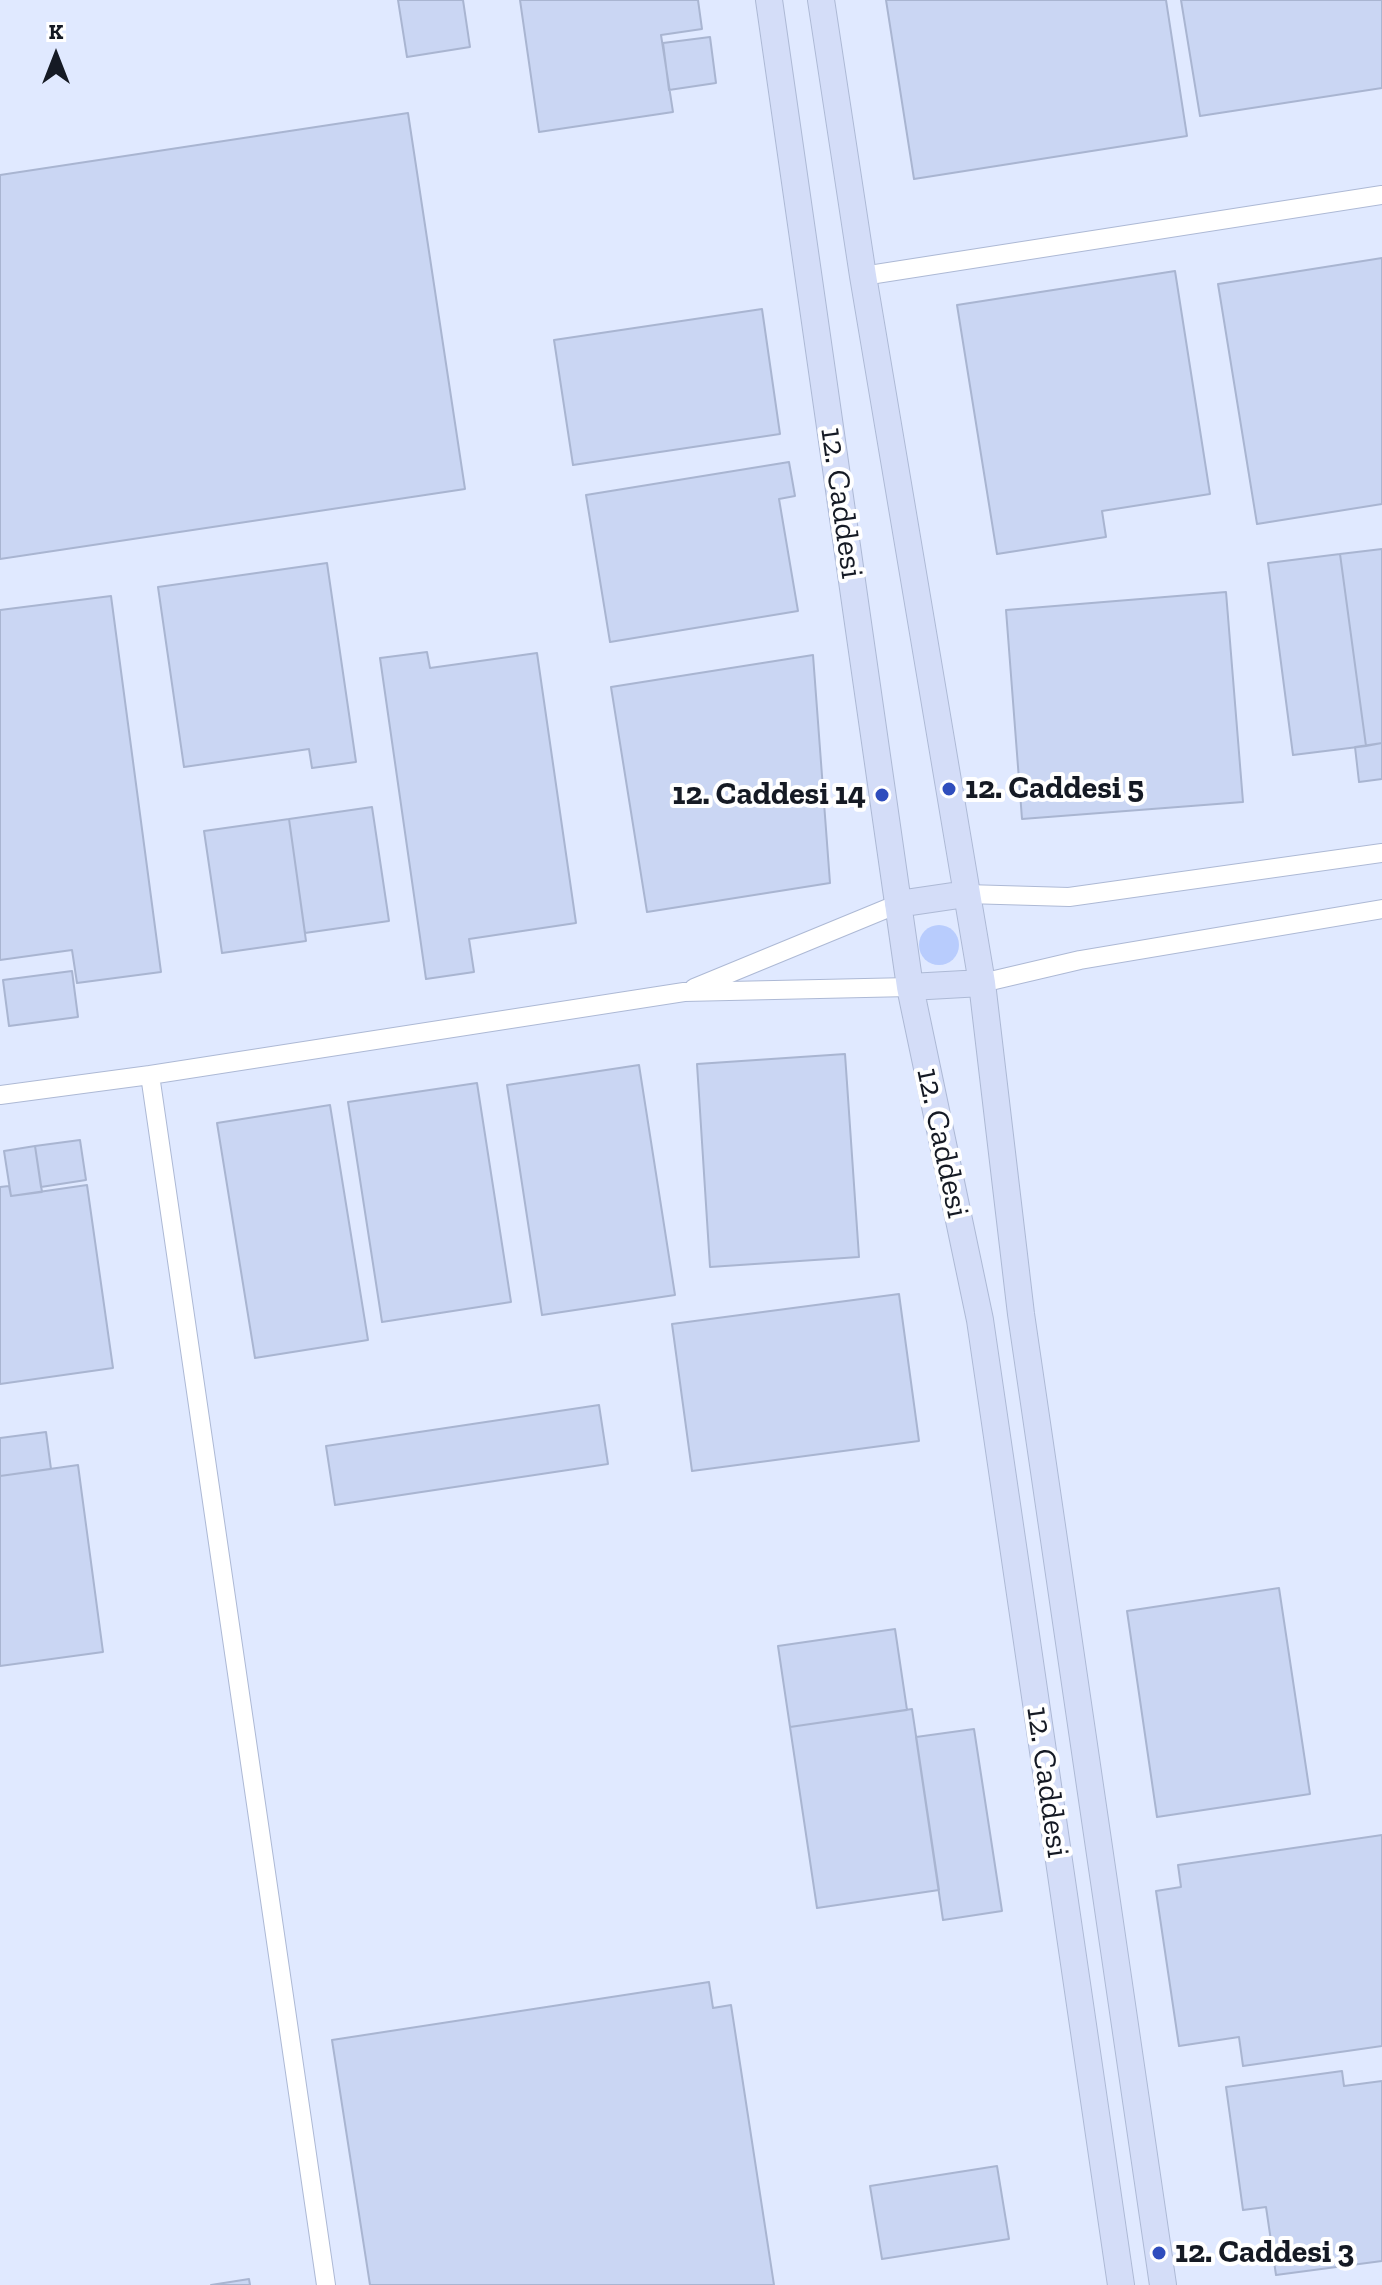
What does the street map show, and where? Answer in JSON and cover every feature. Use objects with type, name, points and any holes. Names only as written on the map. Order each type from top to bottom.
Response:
[{"type":"street","name":"12. Caddesi","points":[[769,0],[910,987],[980,1320],[1121,2285]]},
{"type":"street","name":"12. Caddesi","points":[[821,0],[863,276],[982,983],[1021,1314],[1163,2285]]},
{"type":"street","points":[[863,276],[1382,195]]},
{"type":"street","points":[[684,992],[898,904],[966,894],[1069,897],[1382,853]]},
{"type":"street","points":[[0,1095],[150,1075],[684,992],[982,983],[1080,960],[1382,909]]},
{"type":"street","points":[[150,1075],[326,2285]]},
{"type":"shaded area","points":[[0,0],[1382,0],[1382,2285],[0,2285]]},
{"type":"shaded area","points":[[939,925],[953,931],[959,945],[953,959],[939,965],[925,959],[919,945],[925,931]]},
{"type":"building","points":[[398,0],[463,0],[470,47],[407,57]]},
{"type":"building","points":[[520,0],[698,0],[702,29],[661,35],[673,112],[539,132]]},
{"type":"building","points":[[886,0],[1166,0],[1187,136],[914,179]]},
{"type":"building","points":[[1181,0],[1382,0],[1382,88],[1200,116]]},
{"type":"building","points":[[710,37],[716,83],[669,90],[663,43]]},
{"type":"building","points":[[408,113],[465,489],[0,559],[0,175]]},
{"type":"building","points":[[1382,258],[1382,504],[1257,524],[1218,284]]},
{"type":"building","points":[[1175,271],[1210,494],[1102,511],[1106,537],[997,554],[957,305]]},
{"type":"building","points":[[762,309],[780,434],[573,465],[554,340]]},
{"type":"building","points":[[789,462],[795,496],[779,499],[798,611],[610,642],[586,495]]},
{"type":"building","points":[[1382,549],[1382,743],[1366,746],[1340,554]]},
{"type":"building","points":[[1340,554],[1366,746],[1293,755],[1268,563]]},
{"type":"building","points":[[327,563],[356,762],[312,768],[309,749],[184,767],[158,587]]},
{"type":"building","points":[[1226,592],[1243,802],[1022,819],[1006,610]]},
{"type":"building","points":[[111,596],[161,972],[77,983],[72,950],[0,960],[0,610]]},
{"type":"building","points":[[427,652],[430,668],[537,653],[576,923],[469,939],[474,972],[426,979],[380,658]]},
{"type":"building","points":[[813,655],[830,883],[647,912],[611,687]]},
{"type":"building","points":[[1382,743],[1382,779],[1359,782],[1355,747]]},
{"type":"building","points":[[372,807],[389,921],[305,933],[289,819]]},
{"type":"building","points":[[289,819],[306,941],[222,953],[204,831]]},
{"type":"building","points":[[72,971],[78,1017],[9,1026],[3,980]]},
{"type":"building","points":[[845,1054],[859,1257],[710,1267],[697,1064]]},
{"type":"building","points":[[639,1065],[675,1295],[542,1315],[507,1085]]},
{"type":"building","points":[[477,1083],[511,1302],[382,1322],[348,1102]]},
{"type":"building","points":[[330,1105],[368,1340],[255,1358],[217,1123]]},
{"type":"building","points":[[80,1140],[86,1180],[41,1187],[35,1146]]},
{"type":"building","points":[[35,1146],[42,1192],[11,1196],[4,1151]]},
{"type":"building","points":[[87,1185],[113,1368],[0,1384],[0,1187],[9,1186],[11,1196]]},
{"type":"building","points":[[899,1294],[919,1441],[692,1471],[672,1324]]},
{"type":"building","points":[[599,1405],[608,1464],[335,1505],[326,1446]]},
{"type":"building","points":[[46,1432],[51,1469],[0,1476],[0,1438]]},
{"type":"building","points":[[78,1465],[103,1652],[0,1666],[0,1476]]},
{"type":"building","points":[[1279,1588],[1310,1794],[1157,1817],[1127,1611]]},
{"type":"building","points":[[895,1629],[907,1710],[790,1727],[778,1646]]},
{"type":"building","points":[[912,1709],[939,1890],[817,1908],[790,1727]]},
{"type":"building","points":[[974,1729],[1002,1911],[943,1920],[916,1737]]},
{"type":"building","points":[[1382,1835],[1382,2046],[1243,2066],[1239,2037],[1179,2046],[1156,1891],[1181,1887],[1178,1865]]},
{"type":"building","points":[[709,1982],[713,2008],[731,2005],[774,2285],[370,2285],[332,2040]]},
{"type":"building","points":[[1342,2071],[1344,2086],[1382,2081],[1382,2261],[1276,2275],[1266,2207],[1243,2210],[1226,2087]]},
{"type":"building","points":[[997,2166],[1009,2239],[882,2259],[870,2186]]},
{"type":"building","points":[[249,2279],[250,2285],[211,2285]]},
{"type":"place","name":"12. Caddesi 5","points":[[949,789]]},
{"type":"place","name":"12. Caddesi 14","points":[[882,795]]},
{"type":"place","name":"12. Caddesi 3","points":[[1159,2253]]}]
